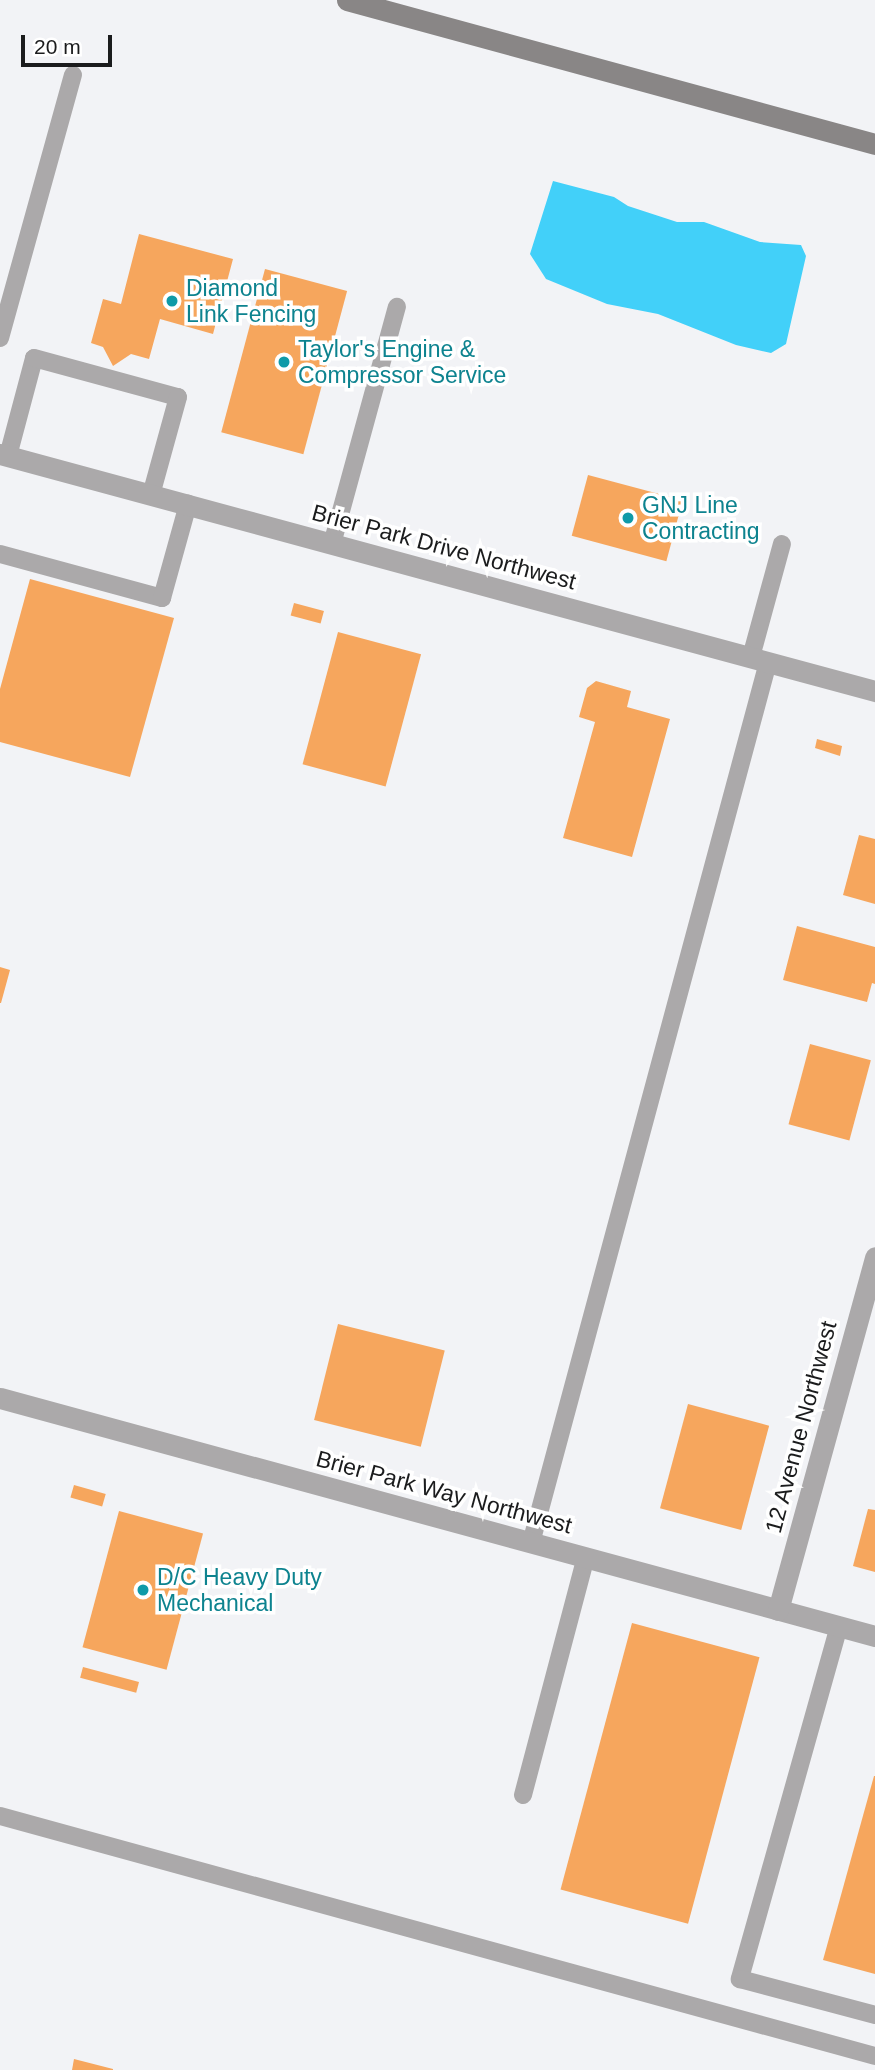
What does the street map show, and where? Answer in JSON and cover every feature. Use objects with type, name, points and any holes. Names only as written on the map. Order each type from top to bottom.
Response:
[{"type":"main road","points":[[347,0],[875,144]]},
{"type":"street","name":"Brier Park Drive Northwest","points":[[4,455],[875,691]]},
{"type":"street","name":"12 Avenue Northwest","points":[[778,1610],[875,1257]]},
{"type":"street","name":"Brier Park Way Northwest","points":[[0,1398],[875,1636]]},
{"type":"lane","points":[[0,338],[73,75]]},
{"type":"lane","points":[[332,544],[397,307]]},
{"type":"lane","points":[[4,455],[34,358],[178,397],[151,495]]},
{"type":"lane","points":[[0,555],[162,598],[188,505]]},
{"type":"lane","points":[[531,1543],[760,660],[782,544]]},
{"type":"lane","points":[[523,1795],[586,1558]]},
{"type":"lane","points":[[839,1626],[740,1979],[875,2015]]},
{"type":"lane","points":[[0,1816],[875,2056]]},
{"type":"water","points":[[553,181],[614,197],[628,206],[677,222],[704,222],[760,242],[801,245],[806,256],[786,344],[771,353],[736,345],[658,314],[607,304],[546,279],[530,254]]},
{"type":"building","name":"Diamond Link Fencing","points":[[139,234],[233,259],[213,334],[160,319],[149,359],[131,354],[113,366],[103,347],[91,343],[103,299],[121,304]]},
{"type":"building","name":"Taylor's Engine & Compressor Service","points":[[265,269],[347,291],[303,454],[221,432]]},
{"type":"building","name":"GNJ Line Contracting","points":[[588,475],[683,500],[666,561],[572,536]]},
{"type":"building","points":[[30,579],[174,618],[130,777],[0,742],[0,689]]},
{"type":"building","points":[[294,603],[324,611],[321,624],[291,616]]},
{"type":"building","points":[[338,632],[421,654],[386,787],[303,764]]},
{"type":"building","points":[[596,681],[631,691],[627,707],[670,719],[632,857],[563,838],[595,722],[579,717],[587,688]]},
{"type":"building","points":[[817,739],[842,746],[840,756],[815,748]]},
{"type":"building","points":[[859,835],[875,839],[875,904],[843,895]]},
{"type":"building","points":[[797,926],[875,947],[875,984],[872,983],[867,1002],[783,980]]},
{"type":"building","points":[[0,967],[10,970],[1,1003],[0,1003]]},
{"type":"building","points":[[810,1044],[871,1060],[849,1140],[789,1124]]},
{"type":"building","points":[[338,1324],[445,1351],[421,1447],[314,1420]]},
{"type":"building","points":[[688,1404],[769,1426],[741,1530],[660,1508]]},
{"type":"building","points":[[74,1485],[106,1494],[102,1507],[70,1497]]},
{"type":"building","points":[[868,1509],[875,1510],[875,1572],[853,1566]]},
{"type":"building","name":"D/C Heavy Duty Mechanical","points":[[119,1511],[203,1534],[167,1670],[83,1647]]},
{"type":"building","points":[[632,1623],[760,1657],[688,1924],[561,1890]]},
{"type":"building","points":[[83,1667],[139,1682],[136,1693],[80,1678]]},
{"type":"building","points":[[875,1776],[875,1974],[823,1960]]},
{"type":"building","points":[[74,2059],[113,2069],[113,2070],[72,2070]]},
{"type":"place","name":"Diamond Link Fencing","points":[[172,301]]},
{"type":"place","name":"Taylor's Engine & Compressor Service","points":[[284,362]]},
{"type":"place","name":"GNJ Line Contracting","points":[[628,518]]},
{"type":"place","name":"D/C Heavy Duty Mechanical","points":[[143,1590]]}]
